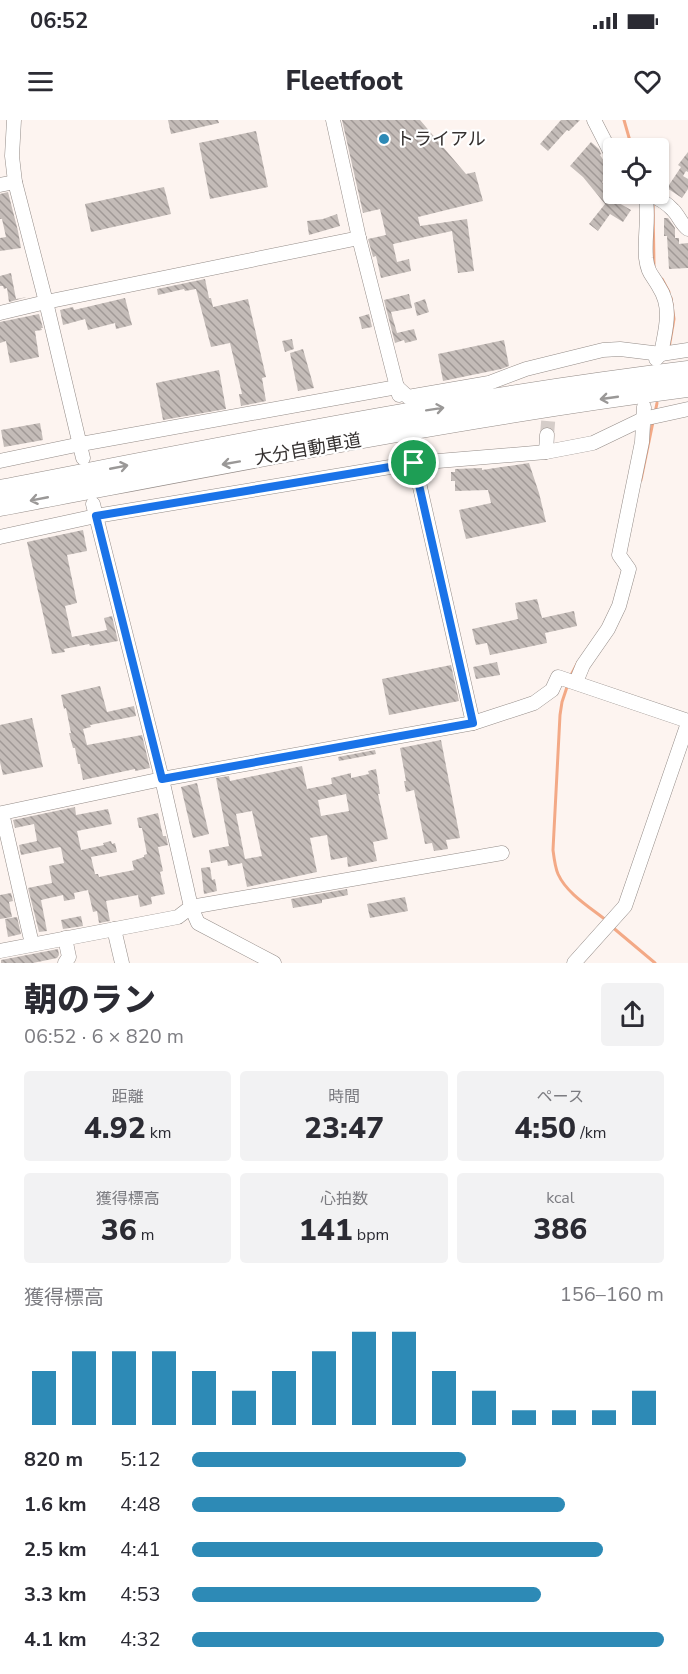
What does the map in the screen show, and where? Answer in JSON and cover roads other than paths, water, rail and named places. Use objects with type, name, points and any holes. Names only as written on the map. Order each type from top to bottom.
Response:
[{"type":"highway","name":"大分自動車道","points":[[0,490],[416,412],[688,370]]},
{"type":"highway","name":"大分自動車道","points":[[0,506],[431,426],[536,408],[688,387]]},
{"type":"street","points":[[14,120],[12,156],[15,182],[83,458]]},
{"type":"street","points":[[333,120],[359,238],[401,403]]},
{"type":"street","points":[[594,120],[603,138]]},
{"type":"street","points":[[0,185],[15,182]]},
{"type":"street","points":[[648,204],[646,256],[649,273],[660,288],[668,314],[663,355]]},
{"type":"street","points":[[667,204],[675,211],[683,226],[688,229]]},
{"type":"street","points":[[0,313],[359,238]]},
{"type":"street","points":[[397,387],[408,397],[489,383],[526,369],[603,350],[620,348],[663,355],[688,350]]},
{"type":"street","points":[[0,461],[81,444],[397,387]]},
{"type":"street","points":[[0,537],[95,510],[414,463],[546,452],[593,443],[649,414],[688,409]]},
{"type":"street","points":[[570,681],[584,665],[608,629],[620,606],[629,569],[619,555],[649,414]]},
{"type":"street","points":[[546,452],[547,435]]},
{"type":"street","points":[[411,447],[473,723]]},
{"type":"street","points":[[95,510],[162,779],[191,907],[198,923],[274,963]]},
{"type":"street","points":[[32,944],[2,813],[162,779],[473,723],[534,703],[552,690],[558,677],[688,722],[625,906],[574,963]]},
{"type":"street","points":[[0,951],[178,917],[191,907],[502,853]]},
{"type":"street","points":[[114,929],[122,963]]},
{"type":"street","points":[[65,938],[69,957],[65,963]]},
{"type":"waterway","points":[[624,120],[629,138]]},
{"type":"waterway","points":[[653,204],[654,266]]},
{"type":"waterway","points":[[662,279],[669,292]]},
{"type":"waterway","points":[[669,348],[674,319],[671,298]]},
{"type":"waterway","points":[[655,413],[657,403]]},
{"type":"waterway","points":[[641,480],[653,422]]},
{"type":"waterway","points":[[570,677],[578,662]]},
{"type":"waterway","points":[[568,684],[560,715],[554,859],[558,874],[567,888],[607,921]]},
{"type":"waterway","points":[[611,926],[655,963]]},
{"type":"tunnel","points":[[547,435],[550,399]]},
{"type":"place","name":"トライアル","points":[[384,139]]}]
